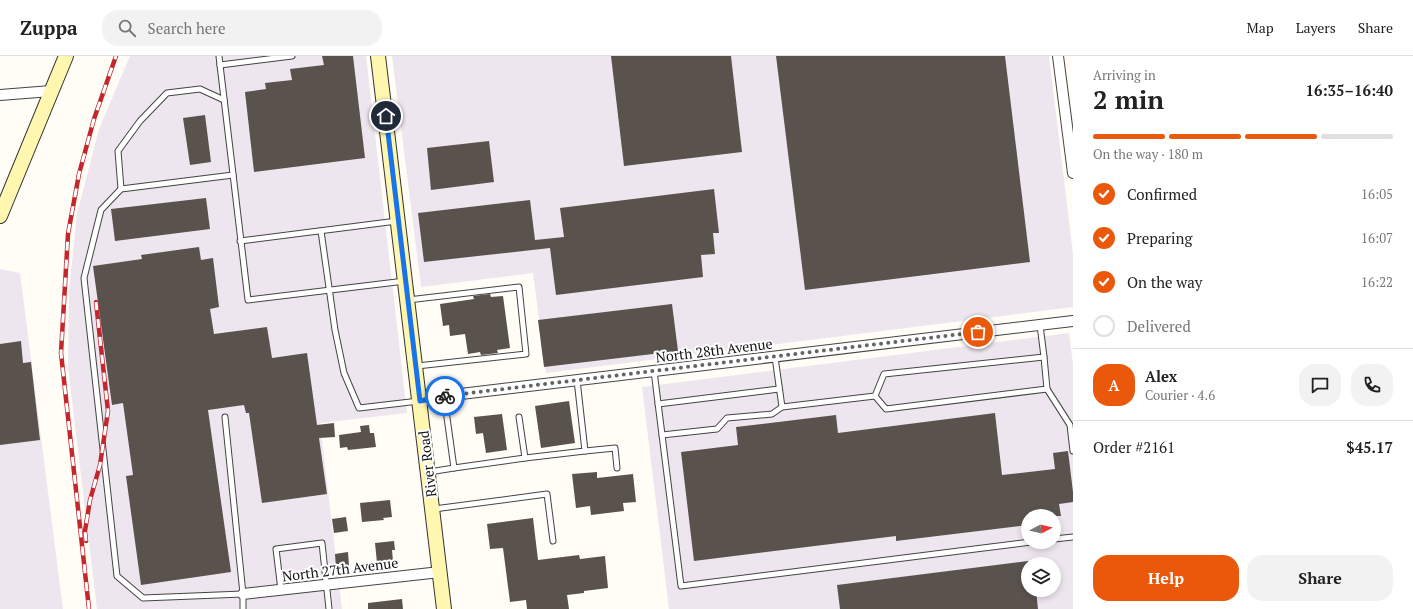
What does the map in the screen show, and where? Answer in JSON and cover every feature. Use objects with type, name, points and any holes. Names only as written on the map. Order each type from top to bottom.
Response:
[{"type":"street","points":[[0,216],[66,56]]},
{"type":"street","name":"River Road","points":[[378,56],[444,609]]},
{"type":"street","points":[[1058,56],[1073,173]]},
{"type":"street","points":[[0,95],[51,91]]},
{"type":"street","name":"North 28th Avenue","points":[[420,401],[444,396],[1073,321]]},
{"type":"street","name":"North 27th Avenue","points":[[243,594],[440,572]]},
{"type":"lane","points":[[219,56],[248,300],[406,281]]},
{"type":"lane","points":[[220,65],[292,56]]},
{"type":"lane","points":[[120,189],[118,151],[140,121],[167,93],[200,90],[224,100]]},
{"type":"lane","points":[[233,175],[120,189],[101,210],[84,278],[117,576],[143,598],[243,594]]},
{"type":"lane","points":[[240,240],[398,221]]},
{"type":"lane","points":[[321,231],[328,291]]},
{"type":"lane","points":[[408,300],[518,287],[519,295],[526,354],[416,366]]},
{"type":"lane","name":"North 28th Avenue","points":[[328,291],[344,373],[359,408],[420,401]]},
{"type":"lane","points":[[1040,325],[1047,389],[1070,425],[1073,451]]},
{"type":"lane","points":[[775,357],[782,407]]},
{"type":"lane","points":[[875,396],[884,374],[1044,357]]},
{"type":"lane","points":[[654,371],[680,586],[1021,543]]},
{"type":"lane","points":[[577,380],[585,451]]},
{"type":"lane","points":[[658,404],[779,389]]},
{"type":"lane","points":[[875,396],[886,409],[1047,389]]},
{"type":"lane","points":[[444,396],[454,468]]},
{"type":"lane","points":[[662,435],[717,429],[727,418],[772,414],[782,407],[875,396]]},
{"type":"lane","points":[[225,417],[243,594],[243,609]]},
{"type":"lane","points":[[519,417],[525,458]]},
{"type":"lane","points":[[428,472],[525,458],[615,448],[618,468]]},
{"type":"lane","points":[[433,509],[547,494],[553,541]]},
{"type":"lane","points":[[1061,538],[1073,537]]},
{"type":"lane","points":[[281,590],[276,549],[322,544],[329,609]]},
{"type":"shaded area","points":[[130,56],[366,56],[407,413],[320,423],[342,609],[97,609],[68,367],[69,291],[77,214],[99,129]]},
{"type":"shaded area","points":[[392,56],[1049,56],[1073,254],[1073,307],[546,373],[533,273],[421,287]]},
{"type":"shaded area","points":[[0,269],[20,273],[63,609],[0,609]]},
{"type":"shaded area","points":[[1069,333],[1073,364],[1073,609],[669,609],[642,387]]},
{"type":"building","points":[[322,56],[353,56],[365,158],[254,172],[245,92],[266,89],[265,83],[292,80],[290,69],[324,65]]},
{"type":"building","points":[[611,56],[731,56],[742,152],[624,166]]},
{"type":"building","points":[[776,56],[1005,56],[1030,262],[805,290]]},
{"type":"building","points":[[205,115],[211,162],[190,165],[183,118]]},
{"type":"building","points":[[489,141],[494,182],[431,190],[427,148]]},
{"type":"building","points":[[714,189],[719,233],[713,233],[715,254],[701,255],[703,277],[556,295],[550,248],[424,262],[418,213],[530,200],[535,240],[564,237],[560,208]]},
{"type":"building","points":[[206,198],[210,229],[115,241],[111,209]]},
{"type":"building","points":[[199,247],[201,260],[213,258],[219,307],[210,309],[214,334],[267,327],[272,358],[307,353],[317,425],[334,423],[335,437],[319,438],[327,494],[262,503],[249,413],[246,413],[244,405],[208,410],[231,572],[141,585],[126,476],[133,475],[123,403],[112,405],[93,266],[142,259],[141,255]]},
{"type":"building","points":[[490,294],[491,297],[503,296],[510,348],[497,350],[498,353],[481,355],[480,352],[468,354],[465,334],[450,336],[449,325],[443,326],[440,304],[474,299],[473,296]]},
{"type":"building","points":[[672,304],[678,351],[544,367],[538,320]]},
{"type":"building","points":[[21,341],[23,363],[31,362],[40,440],[0,445],[0,344]]},
{"type":"building","points":[[569,401],[575,443],[541,448],[535,406]]},
{"type":"building","points":[[995,413],[1002,475],[1055,469],[1053,453],[1068,451],[1073,502],[1059,504],[1060,509],[1021,509],[1021,526],[896,541],[896,536],[694,561],[681,452],[738,445],[736,427],[836,415],[838,433]]},
{"type":"building","points":[[502,414],[507,450],[486,453],[483,433],[476,434],[474,417]]},
{"type":"building","points":[[369,425],[370,433],[374,433],[376,447],[348,450],[347,447],[340,448],[339,435],[361,432],[360,426]]},
{"type":"building","points":[[597,472],[597,478],[633,474],[636,502],[623,503],[624,511],[591,515],[590,506],[576,508],[572,474]]},
{"type":"building","points":[[390,500],[392,517],[383,518],[384,520],[362,522],[360,503]]},
{"type":"building","points":[[346,517],[348,531],[334,533],[332,519]]},
{"type":"building","points":[[533,518],[538,560],[579,555],[580,559],[605,556],[608,588],[567,595],[569,609],[527,609],[526,600],[510,602],[503,548],[490,549],[487,524]]},
{"type":"building","points":[[394,541],[395,550],[392,550],[393,561],[377,563],[375,543]]},
{"type":"building","points":[[348,552],[349,566],[336,568],[335,554]]},
{"type":"building","points":[[1021,562],[1021,597],[1037,597],[1038,609],[840,609],[837,585]]},
{"type":"building","points":[[402,599],[403,609],[368,609],[368,603]]},
{"type":"railway","points":[[89,609],[61,353],[68,234],[79,174],[94,119],[116,56]]},
{"type":"railway","points":[[86,541],[85,531],[90,500],[100,465],[108,411],[96,302]]},
{"type":"way so far","points":[[445,396],[978,332]]},
{"type":"route","points":[[386,116],[420,401],[445,396]]}]
